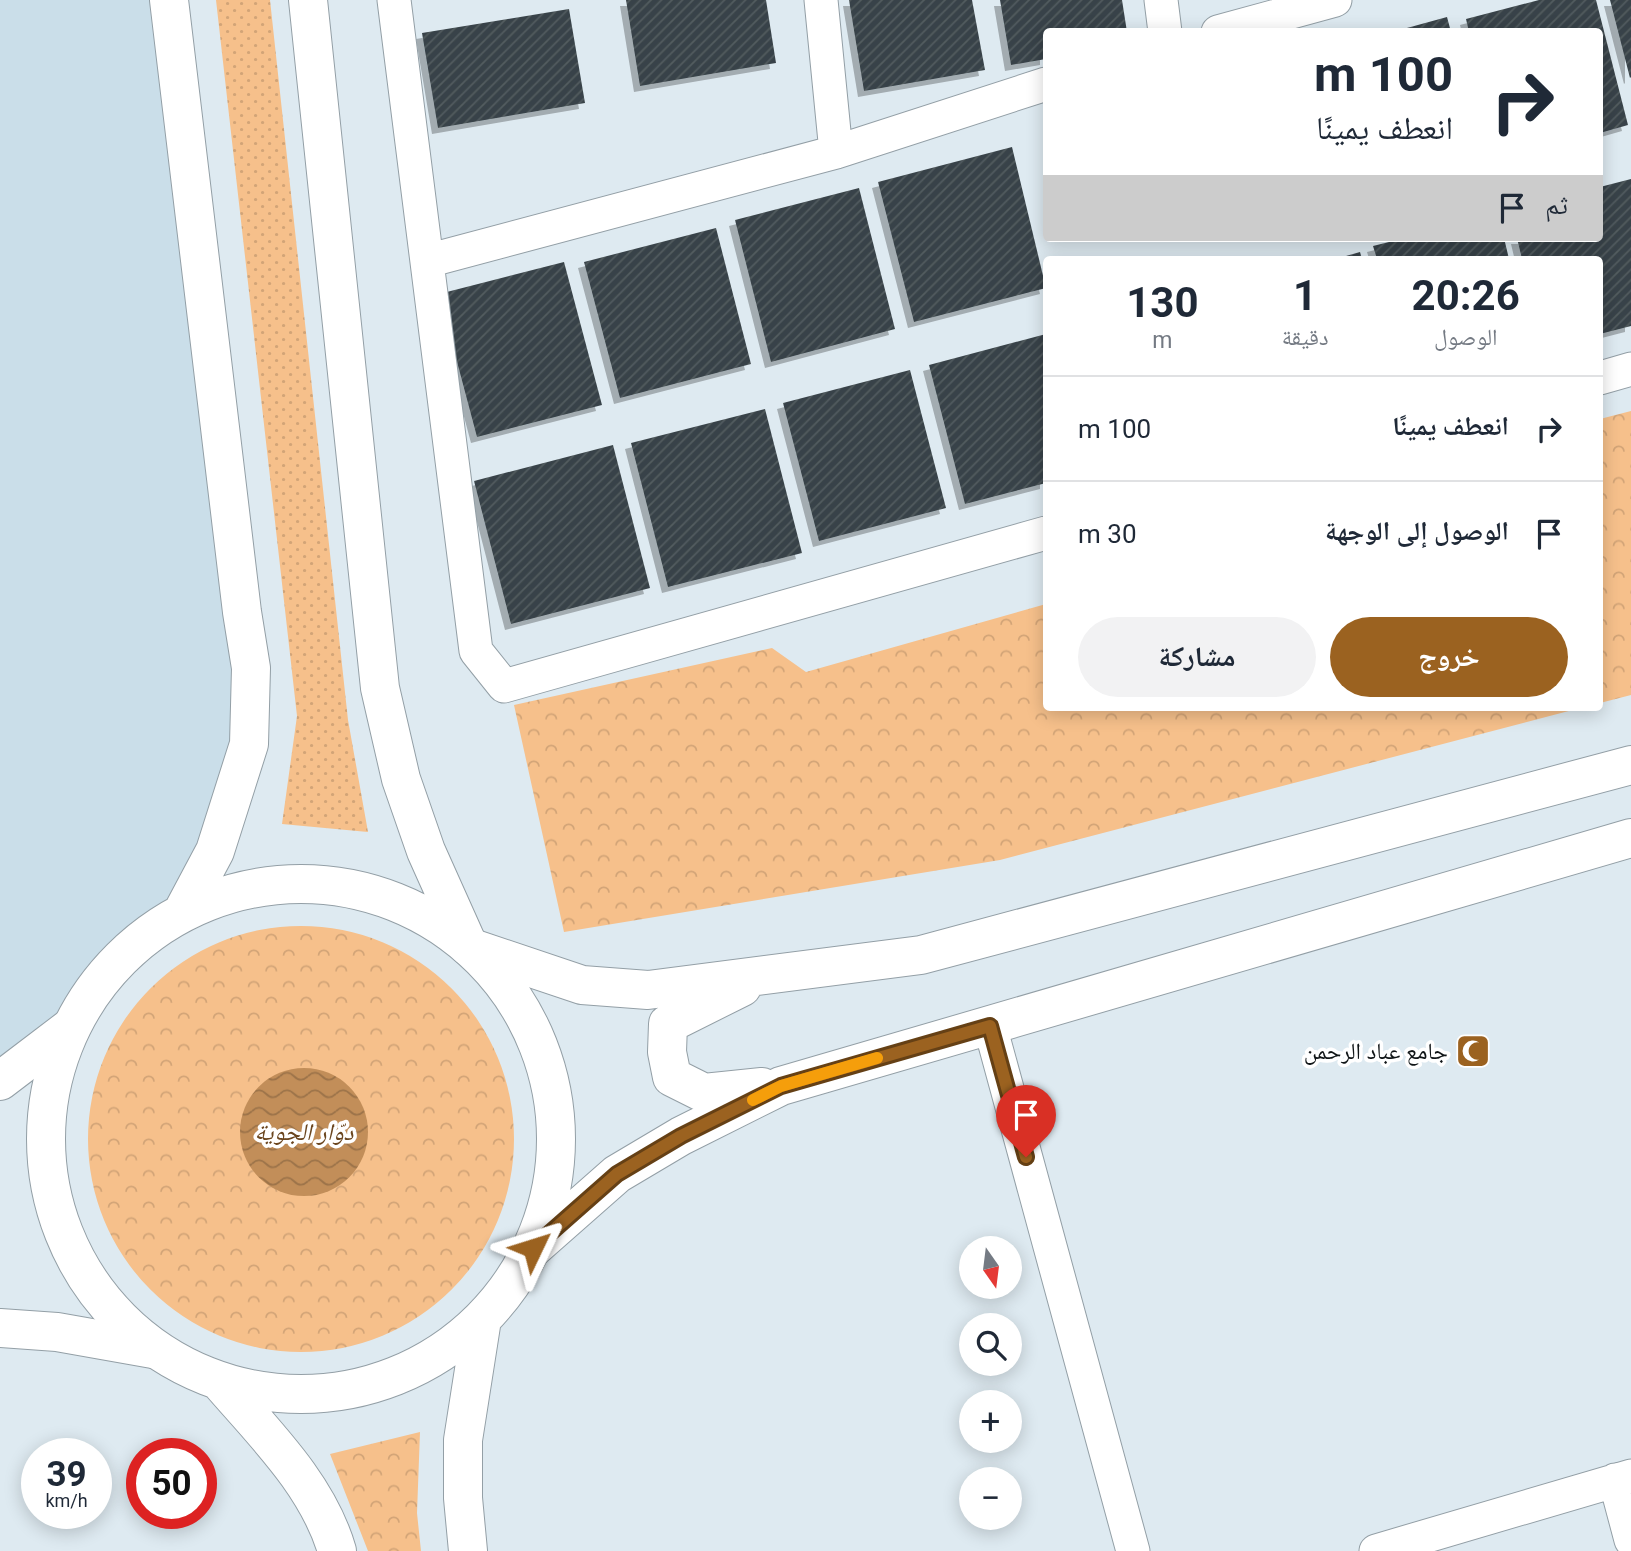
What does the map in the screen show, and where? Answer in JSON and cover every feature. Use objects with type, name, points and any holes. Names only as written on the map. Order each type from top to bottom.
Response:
[{"type":"main road","points":[[169,0],[251,668],[248,744],[235,792],[215,851],[182,913]]},
{"type":"main road","points":[[308,0],[380,688],[401,779],[413,815],[469,947],[582,985],[648,989],[921,955],[1631,765]]},
{"type":"main road","points":[[0,1328],[57,1332],[153,1349],[220,1382],[261,1392],[302,1395],[359,1388],[414,1368],[445,1350],[482,1319],[533,1248],[617,1174],[681,1136],[781,1086],[1630,841]]},
{"type":"main road","points":[[153,1349],[92,1289],[54,1211],[44,1143],[49,1091],[71,1027],[92,991],[124,955],[152,932],[182,913],[234,893],[273,886],[316,885],[360,891],[412,909],[469,947],[511,994],[537,1041],[551,1087],[557,1131],[552,1188],[533,1248]]},
{"type":"main road","points":[[766,975],[668,1024],[667,1052],[672,1077],[704,1093],[781,1086]]},
{"type":"main road","points":[[0,1081],[71,1027]]},
{"type":"main road","points":[[468,1551],[463,1498],[463,1440],[482,1319]]},
{"type":"main road","points":[[220,1382],[298,1472],[333,1538],[337,1551]]},
{"type":"street","points":[[394,0],[476,651],[503,686],[1043,534]]},
{"type":"street","points":[[821,0],[836,152]]},
{"type":"street","points":[[1161,0],[1164,28]]},
{"type":"street","points":[[1233,28],[1335,0]]},
{"type":"street","points":[[427,261],[836,152],[1043,85]]},
{"type":"street","points":[[1603,377],[1631,369]]},
{"type":"street","points":[[990,1026],[1133,1551]]},
{"type":"street","points":[[1376,1551],[1623,1478],[1631,1540]]},
{"type":"shaded area","points":[[0,0],[169,0],[251,668],[182,913],[152,932],[124,955],[92,991],[71,1027],[0,1081]]},
{"type":"green space","points":[[216,0],[270,0],[348,720],[368,832],[282,824],[297,716]]},
{"type":"green space","points":[[1631,411],[1631,695],[1603,702],[1603,418]]},
{"type":"green space","points":[[1043,605],[1043,711],[1569,711],[1000,860],[564,932],[514,705],[772,648],[806,672]]},
{"type":"green space","points":[[301,926],[343,930],[383,942],[419,962],[452,988],[478,1021],[498,1057],[510,1097],[514,1139],[510,1181],[498,1221],[478,1257],[452,1290],[419,1316],[383,1336],[343,1348],[301,1352],[259,1348],[219,1336],[183,1316],[150,1290],[124,1257],[104,1221],[92,1181],[88,1139],[92,1097],[104,1057],[124,1021],[150,988],[183,962],[219,942],[259,930]]},
{"type":"green space","points":[[420,1432],[417,1513],[421,1551],[368,1551],[330,1454]]},
{"type":"water","name":"دوّار الجوية","points":[[304,1068],[329,1073],[349,1087],[363,1107],[368,1132],[363,1157],[349,1177],[329,1191],[304,1196],[279,1191],[259,1177],[245,1157],[240,1132],[245,1107],[259,1087],[279,1073]]},
{"type":"building","points":[[626,0],[766,0],[776,63],[640,86]]},
{"type":"building","points":[[849,0],[972,0],[985,70],[864,91]]},
{"type":"building","points":[[1000,0],[1122,0],[1126,28],[1043,28],[1043,60],[1011,65]]},
{"type":"building","points":[[1539,0],[1596,0],[1628,125],[1603,132],[1603,28],[1468,28],[1466,19]]},
{"type":"building","points":[[1610,0],[1631,0],[1630,78]]},
{"type":"building","points":[[569,9],[585,103],[438,128],[422,33]]},
{"type":"building","points":[[1447,17],[1450,28],[1407,28]]},
{"type":"building","points":[[1012,147],[1043,276],[1043,289],[914,322],[878,182]]},
{"type":"building","points":[[1631,179],[1631,326],[1603,333],[1603,256],[1521,256],[1518,242],[1603,242],[1603,186]]},
{"type":"building","points":[[859,188],[895,329],[771,362],[735,220]]},
{"type":"building","points":[[716,228],[751,364],[620,398],[584,262]]},
{"type":"building","points":[[1389,242],[1505,242],[1508,256],[1376,256],[1373,246]]},
{"type":"building","points":[[564,262],[602,405],[477,437],[439,294]]},
{"type":"building","points":[[1043,335],[1043,484],[965,504],[929,365]]},
{"type":"building","points":[[910,370],[946,508],[819,541],[783,403]]},
{"type":"building","points":[[765,409],[802,553],[668,587],[631,443]]},
{"type":"building","points":[[613,445],[650,588],[511,624],[474,481]]},
{"type":"slow traffic","points":[[753,1100],[781,1086],[877,1058]]},
{"type":"place","name":"جامع عباد الرحمن","points":[[1473,1051]]},
{"type":"route","points":[[533,1248],[617,1174],[681,1136],[781,1086],[990,1026],[1026,1157]]}]
